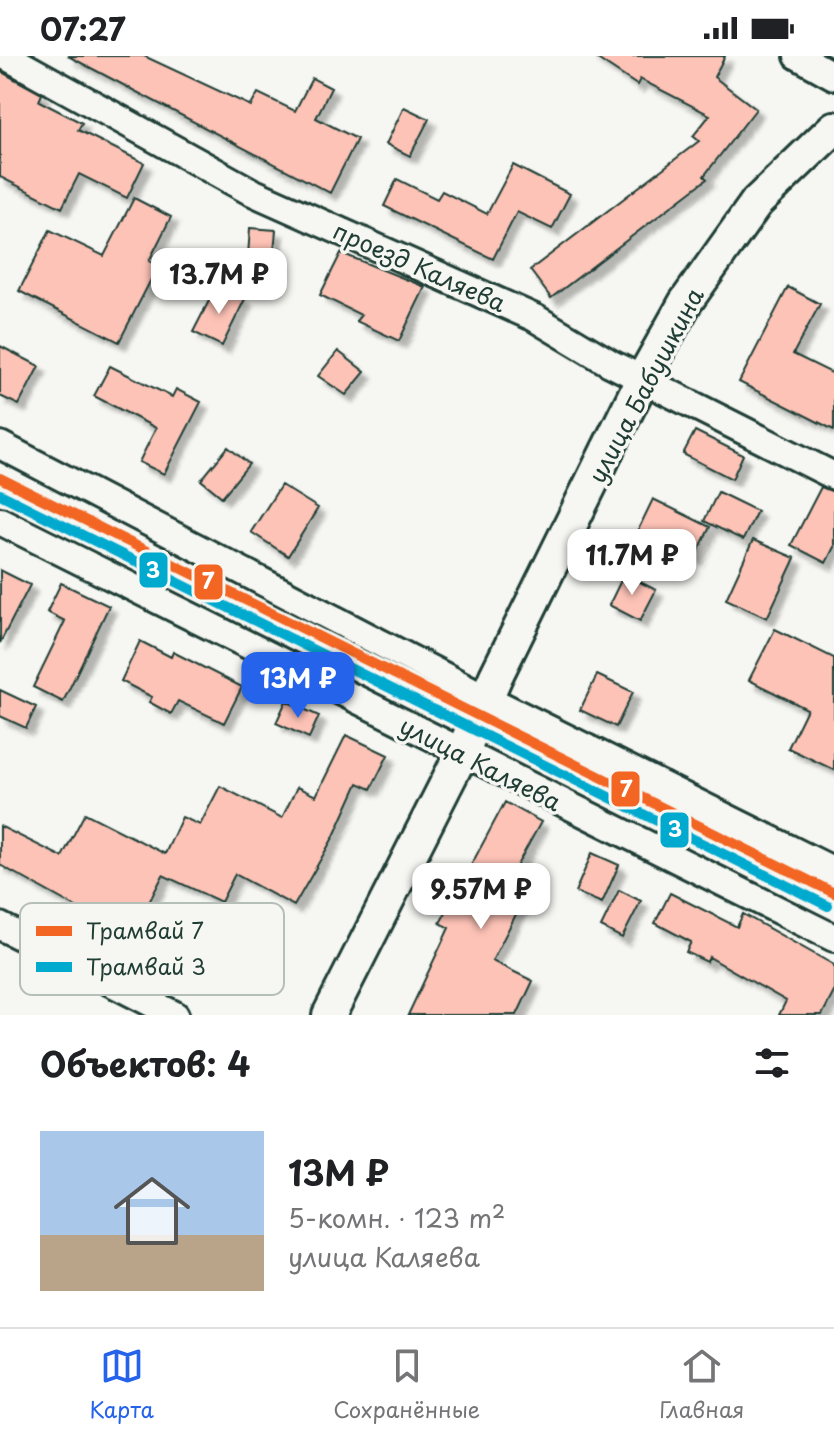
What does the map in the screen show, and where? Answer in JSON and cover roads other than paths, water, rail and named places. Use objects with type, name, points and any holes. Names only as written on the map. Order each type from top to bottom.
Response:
[{"type":"street","name":"проезд Каляева","points":[[6,56],[250,191],[535,318],[643,378],[834,476]]},
{"type":"street","points":[[798,56],[834,76]]},
{"type":"street","name":"улица Бабушкина","points":[[329,1015],[462,753],[643,378],[685,303],[757,202],[834,128]]},
{"type":"street","points":[[0,445],[486,698],[834,871]]},
{"type":"street","name":"улица Каляева","points":[[0,521],[834,938]]},
{"type":"street","points":[[0,926],[20,936]]},
{"type":"street","points":[[136,995],[175,1015]]},
{"type":"tram line","name":"7","points":[[0,478],[834,893]]},
{"type":"tram line","name":"3","points":[[0,494],[828,906]]}]
